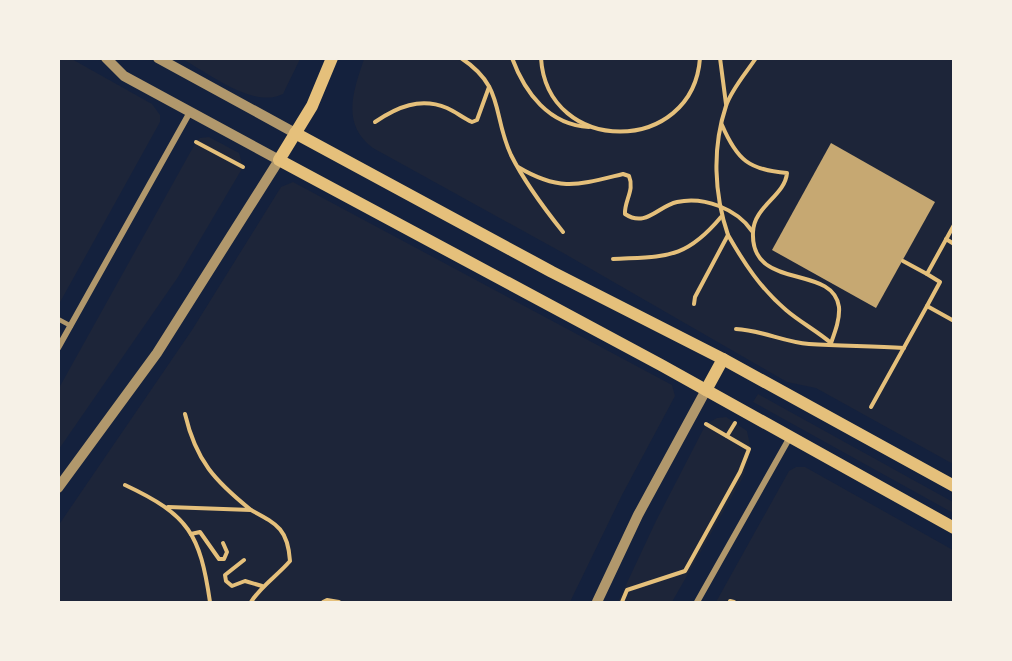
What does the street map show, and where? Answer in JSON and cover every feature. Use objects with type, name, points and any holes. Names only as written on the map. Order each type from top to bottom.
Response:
[{"type":"main road","points":[[332,58],[312,106],[279,160],[706,390],[954,528]]},
{"type":"main road","points":[[295,133],[552,272],[723,359],[954,486]]},
{"type":"main road","points":[[706,390],[723,359]]},
{"type":"street","points":[[58,488],[157,353],[279,160],[124,76],[106,58]]},
{"type":"street","points":[[158,58],[295,133]]},
{"type":"street","points":[[58,348],[190,112]]},
{"type":"street","points":[[597,603],[638,515],[706,390]]},
{"type":"street","points":[[697,602],[790,438]]},
{"type":"lane","points":[[58,319],[71,326]]},
{"type":"path","points":[[461,58],[472,66],[490,86],[495,96],[506,143],[539,202],[563,232]]},
{"type":"path","points":[[512,58],[519,76],[537,103],[572,126],[627,132],[643,130],[670,115],[690,92],[697,77],[700,58]]},
{"type":"path","points":[[541,58],[544,77],[559,104],[570,115],[593,128]]},
{"type":"path","points":[[726,105],[756,58]]},
{"type":"path","points":[[721,59],[726,105],[717,148],[720,206],[728,235],[743,261],[768,293],[831,343]]},
{"type":"path","points":[[375,122],[397,108],[416,104],[447,108],[472,122],[477,120],[490,86]]},
{"type":"path","points":[[722,125],[739,156],[749,165],[761,170],[788,173],[786,182],[761,210],[753,232],[756,249],[765,264],[775,271],[803,276],[830,293],[838,304],[839,316],[831,343]]},
{"type":"path","points":[[196,142],[243,167]]},
{"type":"path","points":[[518,167],[553,184],[569,186],[623,174],[629,176],[631,191],[625,208],[626,214],[631,218],[641,220],[676,202],[694,200],[720,206],[736,214],[753,232]]},
{"type":"path","points":[[613,259],[672,255],[690,248],[704,237],[722,217]]},
{"type":"path","points":[[927,274],[954,225]]},
{"type":"path","points":[[694,304],[695,297],[728,235]]},
{"type":"path","points":[[946,239],[954,244]]},
{"type":"path","points":[[871,407],[940,282],[903,261]]},
{"type":"path","points":[[927,306],[954,321]]},
{"type":"path","points":[[736,329],[756,330],[809,344],[831,343],[904,348]]},
{"type":"path","points":[[185,414],[190,437],[201,460],[222,487],[251,510],[274,523],[283,531],[289,544],[290,561],[275,579],[263,586],[251,603]]},
{"type":"path","points":[[727,436],[735,422]]},
{"type":"path","points":[[622,603],[627,590],[685,571],[740,472],[748,449],[706,424]]},
{"type":"path","points":[[125,485],[168,507],[191,534],[205,562],[210,603]]},
{"type":"path","points":[[168,507],[251,510]]},
{"type":"path","points":[[191,534],[200,532],[219,559],[224,559],[227,552],[223,543]]},
{"type":"path","points":[[244,560],[230,569],[225,575],[226,581],[232,586],[245,581],[263,586]]},
{"type":"path","points":[[323,603],[327,600],[337,602]]},
{"type":"shaded area","points":[[70,58],[152,104],[160,115],[160,122],[59,304],[58,59]]},
{"type":"shaded area","points":[[182,59],[300,59],[283,94],[258,97],[231,87]]},
{"type":"shaded area","points":[[364,59],[953,59],[953,464],[816,388],[787,382],[565,254],[373,148],[363,139],[353,118],[352,107],[356,83]]},
{"type":"shaded area","points":[[209,137],[239,153],[243,167],[178,277],[59,449],[59,388],[196,142],[200,138]]},
{"type":"shaded area","points":[[293,182],[672,385],[675,396],[622,495],[570,602],[59,602],[58,526],[192,330],[281,187]]},
{"type":"shaded area","points":[[758,394],[953,502],[953,513],[753,402]]},
{"type":"shaded area","points":[[726,417],[747,431],[751,450],[743,477],[672,602],[618,602],[656,521],[706,424],[717,418]]},
{"type":"shaded area","points":[[796,467],[805,467],[953,550],[953,602],[716,602],[789,471]]},
{"type":"building","points":[[831,143],[935,202],[876,308],[772,250]]}]
